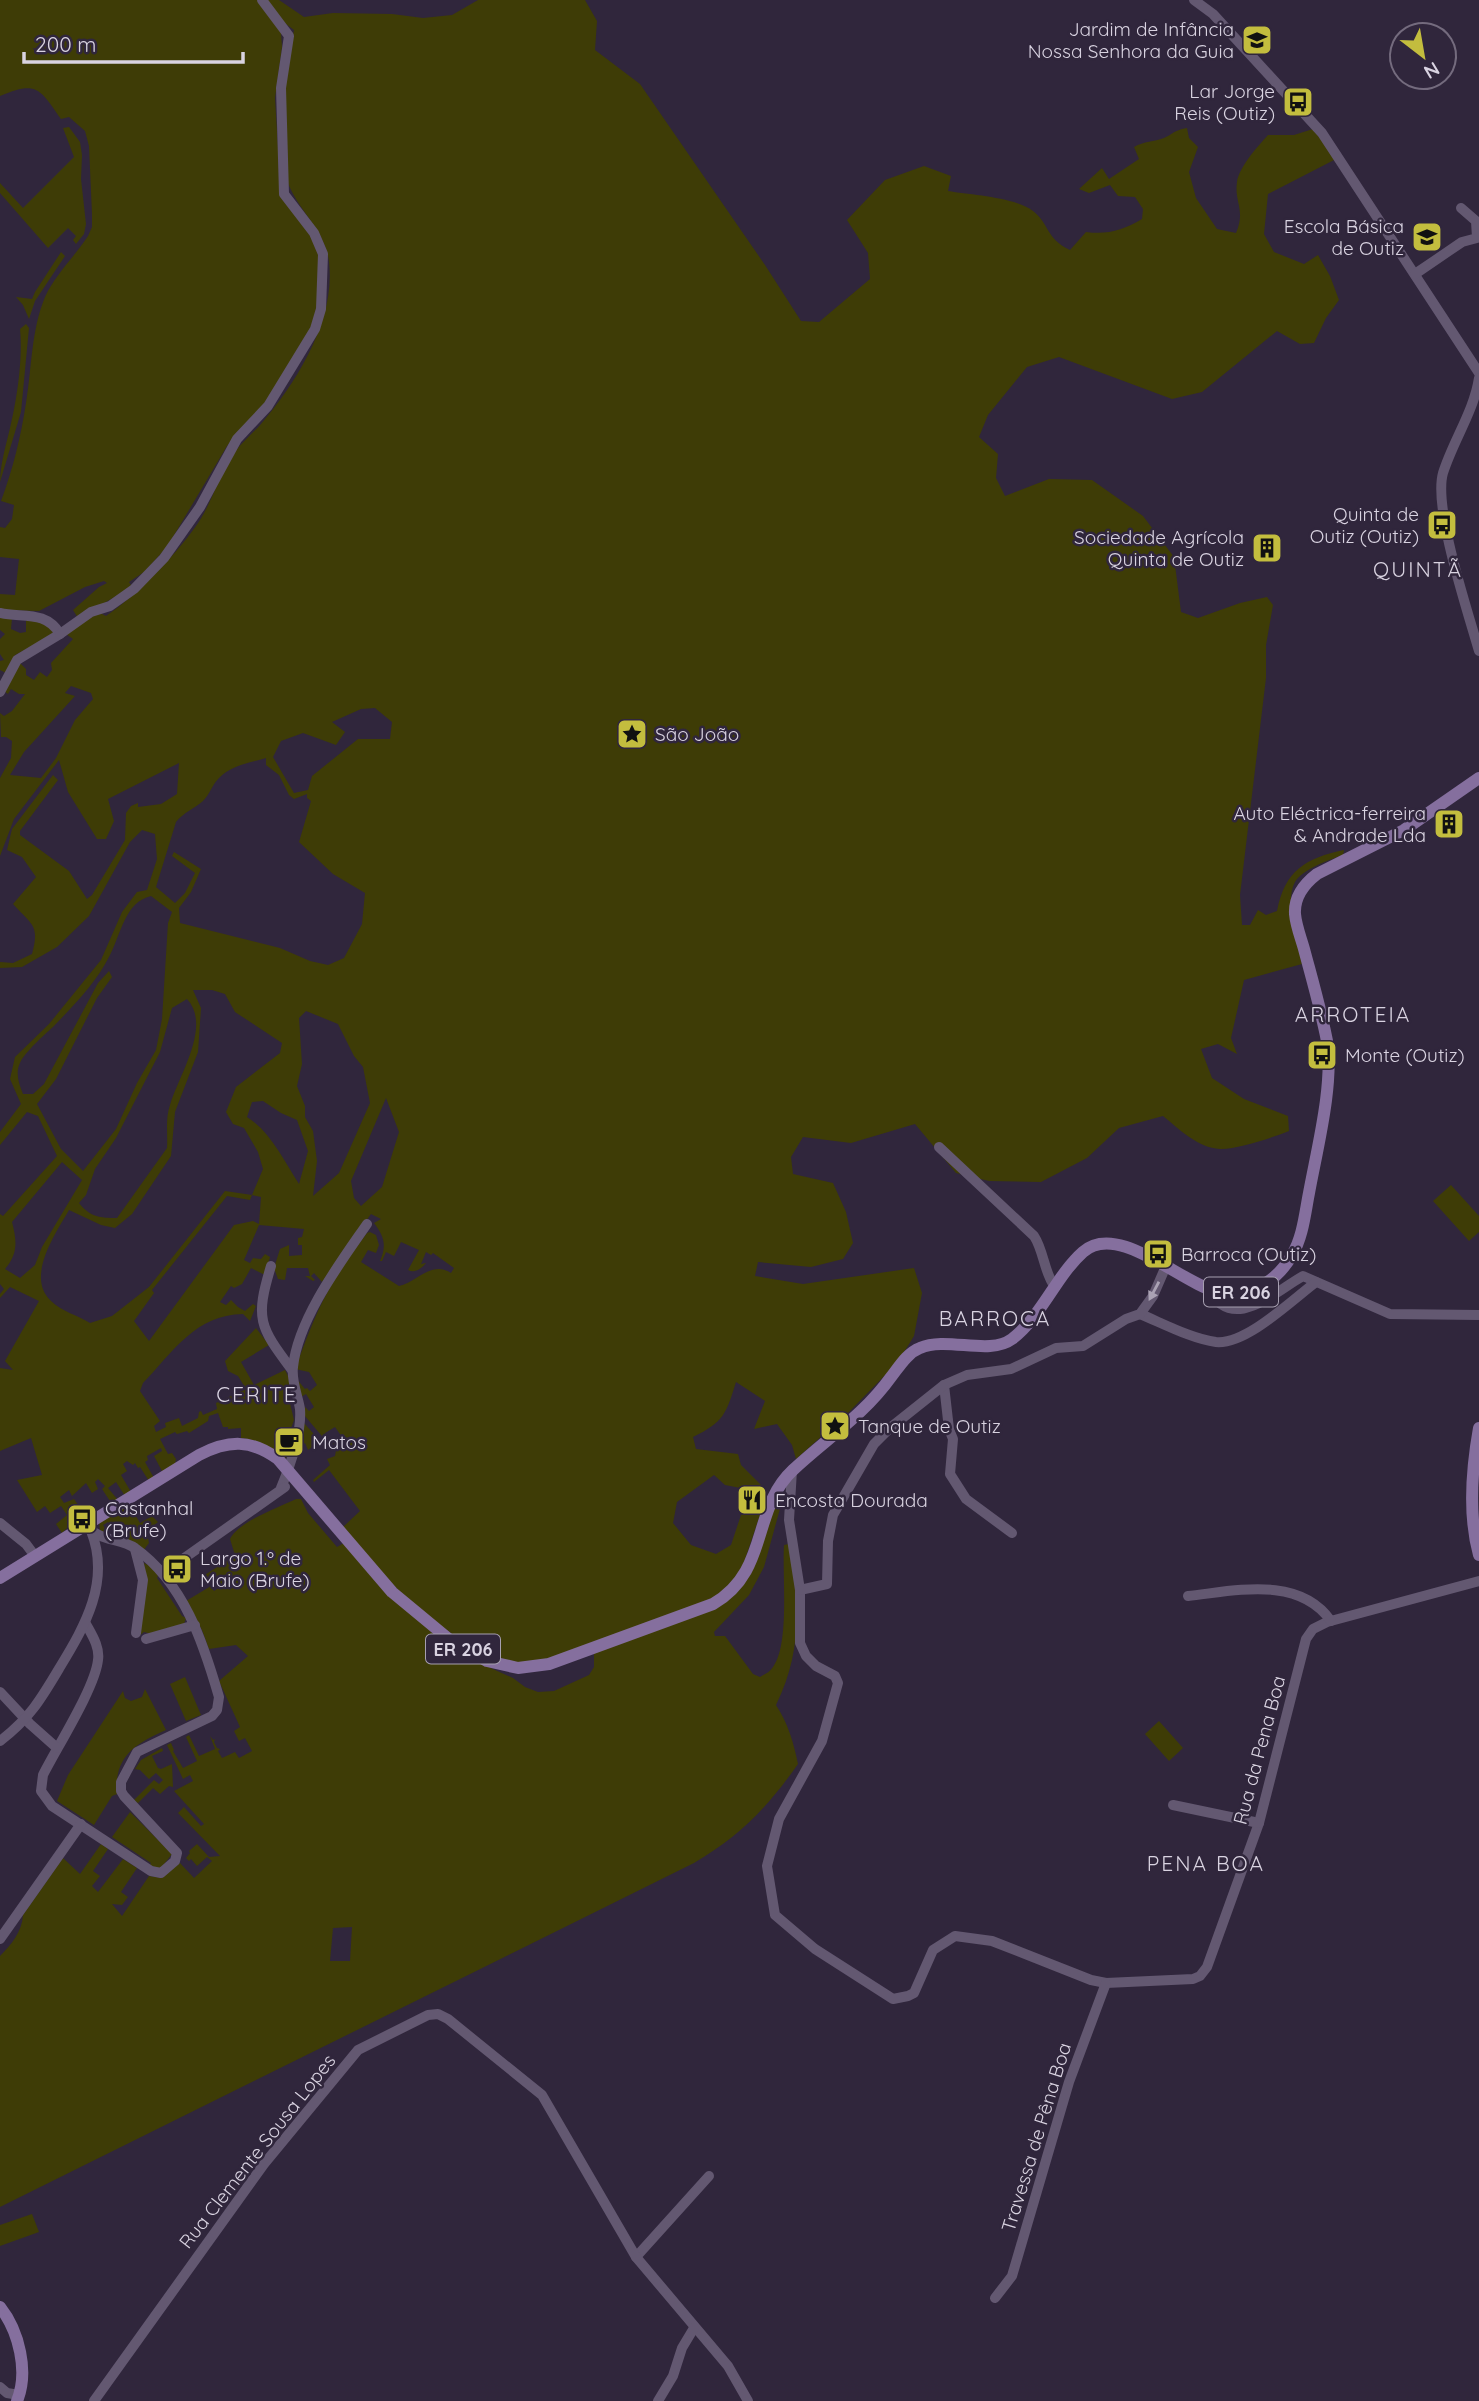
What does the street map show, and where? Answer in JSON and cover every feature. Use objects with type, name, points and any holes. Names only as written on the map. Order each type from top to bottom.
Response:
[{"type":"main road","name":"ER 206","points":[[0,1578],[89,1528],[199,1455],[221,1445],[239,1442],[256,1445],[269,1452],[287,1468],[385,1585],[450,1640],[477,1657],[508,1667],[534,1667],[709,1606],[735,1587],[752,1561],[774,1496],[792,1470],[869,1406],[914,1350],[935,1344],[986,1345],[1006,1342],[1025,1326],[1079,1256],[1097,1244],[1115,1244],[1166,1266],[1207,1288],[1231,1293],[1259,1287],[1284,1267],[1300,1238],[1323,1110],[1329,1058],[1295,914],[1301,890],[1317,874],[1394,835],[1479,778]]},
{"type":"main road","points":[[1479,1428],[1474,1460],[1474,1530],[1479,1555]]},
{"type":"main road","points":[[0,2307],[16,2337],[21,2368],[18,2398]]},
{"type":"street","points":[[0,692],[17,660],[91,612],[110,607],[134,590],[164,558],[200,507],[237,439],[268,407],[315,330],[321,309],[323,254],[314,233],[284,194],[281,88],[289,36],[262,0]]},
{"type":"street","points":[[1194,0],[1213,14],[1322,133],[1479,376],[1443,475],[1441,495],[1448,534],[1479,651]]},
{"type":"street","points":[[1415,274],[1462,242],[1478,238],[1476,220],[1461,208]]},
{"type":"street","points":[[0,613],[36,615],[60,634]]},
{"type":"street","points":[[939,1147],[1034,1236],[1041,1246],[1050,1280],[1055,1287]]},
{"type":"street","points":[[292,1370],[304,1330],[323,1289],[367,1224]]},
{"type":"street","points":[[271,1265],[262,1295],[261,1320],[274,1345],[292,1370],[300,1413],[281,1488]]},
{"type":"street","points":[[792,1470],[789,1520],[800,1590],[827,1584],[828,1541],[833,1516],[874,1444],[890,1428],[944,1385],[967,1375],[1011,1369],[1056,1348],[1083,1346],[1126,1319],[1140,1314],[1153,1296],[1166,1266]]},
{"type":"street","points":[[1207,1288],[1221,1306],[1235,1311],[1250,1308],[1303,1276],[1390,1314],[1479,1315]]},
{"type":"street","points":[[1140,1314],[1206,1340],[1219,1342],[1238,1338],[1254,1329],[1316,1282]]},
{"type":"street","points":[[944,1385],[949,1429],[953,1439],[950,1474],[966,1499],[1012,1533]]},
{"type":"street","points":[[163,1573],[281,1488],[299,1483]]},
{"type":"street","points":[[0,1523],[26,1544],[35,1556]]},
{"type":"street","points":[[86,1624],[97,1646],[98,1661],[91,1683],[41,1781],[41,1791],[52,1806],[156,1873],[165,1871],[177,1857],[174,1848],[128,1801],[120,1787],[123,1775],[133,1758],[144,1748],[205,1720],[217,1710],[219,1698],[195,1625],[163,1573],[135,1549],[120,1541],[100,1536],[89,1528]]},
{"type":"street","points":[[0,1741],[33,1711],[86,1624],[97,1578],[96,1547],[89,1528]]},
{"type":"street","points":[[135,1549],[143,1580],[136,1633]]},
{"type":"street","name":"Rua da Pena Boa","points":[[800,1590],[800,1643],[806,1656],[816,1666],[835,1676],[838,1683],[822,1741],[779,1819],[767,1867],[775,1915],[815,1949],[893,1999],[908,1997],[914,1993],[933,1950],[955,1936],[992,1941],[1091,1980],[1106,1983],[1193,1979],[1200,1976],[1207,1967],[1259,1824],[1306,1639],[1313,1629],[1331,1621],[1479,1581]]},
{"type":"street","points":[[1188,1596],[1258,1588],[1290,1592],[1325,1613],[1331,1621]]},
{"type":"street","points":[[146,1639],[195,1625]]},
{"type":"street","points":[[0,1692],[57,1748]]},
{"type":"street","points":[[1173,1805],[1259,1824]]},
{"type":"street","points":[[0,1939],[81,1824]]},
{"type":"street","name":"Travessa de Pêna Boa","points":[[995,2298],[1012,2276],[1069,2082],[1106,1983]]},
{"type":"street","name":"Rua Clemente Sousa Lopes","points":[[94,2401],[264,2164],[358,2050],[428,2015],[438,2014],[448,2019],[542,2095],[636,2257],[728,2366],[748,2401]]},
{"type":"street","points":[[636,2257],[709,2176]]},
{"type":"street","points":[[658,2401],[673,2376],[682,2348],[694,2328]]},
{"type":"street","points":[[0,2387],[18,2398]]},
{"type":"shaded area","points":[[0,0],[258,0],[281,33],[282,47],[275,98],[280,182],[313,237],[320,260],[317,306],[310,332],[264,405],[227,446],[167,547],[144,572],[129,582],[132,587],[78,618],[73,610],[107,583],[104,581],[85,587],[39,611],[0,610],[0,594],[15,595],[19,559],[0,557],[0,527],[5,528],[12,519],[14,505],[1,501],[22,428],[40,310],[49,289],[88,236],[92,227],[92,214],[89,146],[85,131],[69,117],[61,119],[48,100],[36,90],[22,89],[0,96]]},
{"type":"shaded area","points":[[266,0],[279,0],[304,17],[333,13],[392,14],[423,18],[452,15],[478,0],[585,0],[597,21],[595,50],[640,84],[801,321],[819,322],[870,279],[868,253],[847,220],[885,180],[924,166],[951,176],[948,191],[1025,206],[1038,216],[1056,241],[1070,250],[1086,232],[1115,231],[1142,219],[1143,209],[1135,197],[1118,196],[1110,185],[1089,193],[1079,189],[1102,168],[1109,179],[1139,159],[1134,147],[1164,138],[1179,130],[1187,128],[1189,138],[1198,147],[1189,172],[1196,198],[1217,229],[1236,233],[1240,218],[1238,176],[1268,135],[1294,135],[1313,129],[1336,159],[1268,194],[1264,234],[1274,252],[1304,264],[1318,255],[1339,300],[1326,318],[1314,343],[1300,344],[1277,331],[1202,392],[1172,399],[1059,357],[1027,367],[988,415],[979,437],[998,454],[996,478],[1005,496],[1049,479],[1092,480],[1143,516],[1174,557],[1181,612],[1198,618],[1240,603],[1267,597],[1273,605],[1266,645],[1266,678],[1240,895],[1242,925],[1250,925],[1258,910],[1266,915],[1277,911],[1286,885],[1299,868],[1319,857],[1344,850],[1343,855],[1304,873],[1295,882],[1292,890],[1291,911],[1302,964],[1244,980],[1231,1038],[1237,1054],[1218,1044],[1201,1049],[1212,1078],[1244,1099],[1288,1116],[1289,1131],[1265,1140],[1220,1149],[1197,1142],[1163,1116],[1119,1128],[1087,1158],[1041,1182],[989,1181],[956,1173],[915,1124],[851,1143],[803,1137],[791,1157],[793,1174],[833,1183],[846,1212],[853,1243],[843,1259],[811,1267],[758,1262],[755,1276],[803,1284],[914,1268],[922,1293],[914,1336],[888,1372],[850,1411],[796,1459],[792,1445],[777,1424],[754,1429],[765,1401],[736,1382],[722,1416],[711,1427],[693,1437],[696,1449],[738,1454],[741,1465],[761,1485],[756,1491],[725,1485],[714,1475],[677,1502],[673,1523],[691,1545],[716,1554],[731,1545],[741,1515],[751,1510],[760,1515],[739,1577],[716,1597],[547,1660],[515,1664],[483,1657],[416,1607],[379,1571],[343,1527],[360,1511],[329,1470],[314,1482],[313,1480],[330,1465],[327,1459],[335,1456],[337,1445],[333,1444],[342,1437],[335,1427],[325,1433],[330,1441],[327,1442],[304,1415],[305,1407],[309,1411],[314,1407],[306,1394],[299,1398],[296,1378],[310,1391],[317,1385],[309,1372],[295,1369],[331,1285],[370,1232],[376,1235],[379,1245],[376,1253],[368,1250],[361,1262],[399,1286],[431,1270],[451,1273],[454,1268],[433,1253],[431,1255],[426,1252],[421,1264],[426,1263],[424,1265],[416,1271],[408,1270],[419,1250],[401,1242],[394,1256],[386,1252],[380,1261],[383,1241],[374,1223],[381,1219],[371,1214],[322,1282],[314,1273],[311,1276],[315,1280],[313,1281],[305,1276],[310,1276],[308,1268],[287,1268],[285,1280],[278,1279],[274,1268],[280,1249],[289,1245],[289,1256],[302,1255],[302,1245],[298,1245],[298,1238],[302,1237],[304,1229],[259,1225],[244,1260],[250,1263],[253,1258],[261,1259],[265,1254],[270,1257],[265,1275],[251,1268],[242,1284],[234,1288],[231,1286],[220,1302],[226,1305],[231,1300],[245,1311],[253,1304],[256,1306],[250,1321],[243,1314],[226,1316],[198,1328],[165,1359],[143,1383],[140,1391],[160,1421],[154,1426],[156,1432],[166,1427],[165,1423],[179,1418],[182,1426],[198,1418],[201,1411],[203,1415],[217,1409],[216,1403],[246,1389],[238,1376],[228,1371],[225,1361],[256,1328],[269,1345],[241,1362],[254,1385],[285,1370],[293,1386],[287,1391],[294,1420],[286,1442],[291,1444],[285,1458],[254,1440],[241,1438],[241,1428],[223,1427],[218,1413],[209,1416],[208,1421],[189,1433],[175,1432],[160,1439],[168,1454],[172,1453],[176,1459],[175,1464],[163,1473],[154,1456],[162,1451],[161,1448],[147,1456],[148,1460],[145,1462],[154,1478],[149,1481],[135,1463],[133,1465],[127,1461],[123,1464],[127,1471],[121,1475],[131,1492],[125,1496],[116,1482],[108,1488],[118,1500],[112,1504],[102,1489],[105,1486],[98,1479],[95,1482],[98,1489],[92,1493],[86,1483],[72,1496],[69,1490],[60,1497],[64,1503],[74,1499],[81,1509],[89,1504],[93,1511],[79,1516],[62,1533],[56,1524],[67,1515],[61,1506],[50,1513],[45,1506],[37,1512],[17,1480],[42,1475],[31,1438],[0,1451],[0,1368],[13,1370],[5,1361],[39,1301],[10,1287],[0,1298],[4,1289],[0,1284],[0,1214],[3,1216],[57,1156],[38,1116],[27,1112],[0,1145],[0,1132],[21,1104],[10,1079],[15,1057],[49,1024],[101,960],[122,912],[137,892],[147,890],[157,859],[155,834],[142,830],[130,842],[89,916],[57,947],[22,967],[0,968],[0,962],[13,963],[32,954],[35,937],[33,926],[13,904],[36,877],[22,857],[7,850],[12,829],[53,775],[58,780],[20,831],[20,835],[69,871],[87,899],[125,840],[126,813],[131,806],[138,803],[138,807],[161,804],[177,794],[179,763],[108,799],[114,821],[106,839],[97,839],[68,792],[59,760],[14,819],[0,856],[0,778],[11,758],[12,741],[1,737],[0,713],[4,716],[12,711],[25,694],[11,689],[8,694],[4,691],[19,662],[26,669],[26,675],[34,680],[40,672],[47,677],[52,670],[51,663],[73,639],[66,634],[98,612],[106,616],[118,607],[177,550],[201,518],[232,456],[288,389],[320,327],[330,284],[329,262],[323,241],[288,183],[285,79],[294,30],[278,18]],"holes":[[[71,686],[91,693],[93,699],[75,720],[56,758],[41,778],[10,775],[24,752],[75,696],[65,693]],[[375,708],[392,722],[390,739],[358,739],[312,776],[308,790],[294,793],[273,757],[281,741],[303,733],[336,745],[345,732],[332,722],[361,709]],[[266,758],[266,765],[279,775],[289,795],[294,799],[307,794],[311,801],[299,842],[333,874],[365,893],[362,924],[344,958],[328,965],[310,961],[280,948],[180,923],[179,908],[191,892],[201,869],[174,852],[172,856],[195,873],[185,893],[175,903],[156,887],[176,822],[203,801],[224,774]],[[151,896],[172,912],[168,923],[162,1019],[156,1050],[116,1129],[83,1171],[61,1149],[37,1104],[56,1079],[97,998],[112,977],[109,971],[98,983],[44,1084],[33,1094],[23,1094],[18,1071],[22,1059],[30,1049],[77,1002],[99,975],[135,905]],[[193,990],[212,990],[225,994],[235,1012],[282,1043],[280,1053],[236,1087],[226,1112],[233,1124],[244,1128],[258,1152],[263,1169],[252,1195],[225,1191],[149,1287],[112,1316],[90,1323],[55,1305],[44,1291],[41,1280],[45,1255],[69,1210],[101,1225],[115,1228],[132,1214],[171,1156],[175,1112],[198,1052],[201,1008]],[[187,999],[194,1010],[195,1036],[168,1111],[167,1148],[117,1218],[96,1216],[79,1203],[86,1195],[95,1169],[116,1138],[160,1052],[172,1008]],[[306,1011],[338,1024],[354,1056],[363,1067],[370,1103],[339,1173],[313,1196],[317,1161],[313,1131],[305,1117],[305,1106],[297,1086],[302,1064],[299,1018]],[[386,1098],[399,1132],[382,1187],[361,1206],[354,1198],[351,1181]],[[263,1101],[297,1120],[308,1151],[299,1184],[256,1123],[247,1117],[252,1102]],[[62,1162],[82,1180],[42,1247],[35,1265],[20,1278],[5,1269],[14,1253],[15,1235],[12,1222]],[[252,1195],[261,1197],[259,1224],[253,1221],[234,1225],[149,1341],[134,1321],[154,1293],[152,1290],[227,1196],[250,1200]]]},
{"type":"shaded area","points":[[69,127],[80,142],[86,224],[84,234],[76,244],[73,240],[76,236],[68,228],[48,248],[0,193],[0,183],[23,208],[74,157],[63,128]]},
{"type":"shaded area","points":[[61,252],[65,256],[35,301],[29,319],[16,297],[32,299]]},
{"type":"shaded area","points":[[26,324],[29,328],[21,412],[0,482],[19,379],[20,329]]},
{"type":"shaded area","points":[[0,615],[12,618],[11,629],[20,633],[26,632],[26,618],[42,621],[54,631],[52,636],[15,655],[6,673],[0,670],[0,661],[4,660],[0,654],[0,639],[5,634],[0,630]]},
{"type":"shaded area","points":[[1451,1185],[1479,1216],[1479,1232],[1469,1241],[1433,1201]]},
{"type":"shaded area","points":[[304,1423],[320,1441],[308,1450],[305,1443],[296,1449]]},
{"type":"shaded area","points":[[301,1499],[308,1513],[337,1547],[344,1543],[408,1612],[464,1656],[538,1692],[554,1691],[589,1675],[594,1667],[594,1653],[715,1609],[731,1598],[750,1574],[776,1501],[781,1505],[764,1567],[749,1595],[714,1632],[715,1636],[725,1636],[753,1674],[760,1677],[772,1669],[782,1642],[784,1545],[789,1544],[795,1586],[795,1645],[785,1685],[776,1705],[790,1734],[798,1764],[752,1820],[694,1863],[0,2207],[0,1956],[15,1938],[23,1915],[63,1858],[80,1874],[101,1844],[108,1849],[93,1871],[100,1876],[92,1886],[98,1892],[123,1859],[137,1868],[121,1892],[128,1897],[122,1905],[112,1904],[122,1916],[149,1876],[162,1878],[180,1863],[194,1878],[212,1861],[207,1857],[197,1866],[191,1859],[189,1861],[186,1858],[197,1844],[209,1857],[220,1856],[178,1813],[184,1807],[201,1826],[204,1824],[174,1791],[193,1781],[190,1775],[183,1779],[167,1745],[171,1743],[183,1768],[197,1761],[186,1737],[189,1735],[199,1756],[215,1749],[210,1736],[215,1739],[222,1758],[235,1752],[239,1758],[252,1751],[245,1738],[239,1741],[234,1731],[240,1727],[219,1681],[248,1656],[236,1645],[209,1649],[186,1601],[211,1586],[214,1591],[222,1586],[215,1575],[207,1580],[203,1576],[230,1559],[234,1552],[230,1539],[235,1532],[250,1521]],"holes":[[[352,1927],[350,1961],[330,1961],[333,1928]]]},
{"type":"shaded area","points":[[128,1503],[140,1523],[152,1516],[158,1522],[146,1532],[144,1537],[148,1538],[149,1543],[143,1551],[124,1539],[120,1528],[111,1528],[108,1522],[103,1525],[109,1534],[100,1531],[99,1521]]},
{"type":"shaded area","points":[[144,1563],[152,1567],[182,1616],[186,1618],[184,1624],[152,1634],[144,1632],[139,1636],[145,1571]]},
{"type":"shaded area","points":[[185,1677],[201,1715],[186,1721],[170,1684]]},
{"type":"shaded area","points":[[145,1689],[166,1730],[136,1746],[129,1753],[119,1770],[117,1794],[112,1796],[94,1825],[57,1801],[68,1775],[123,1691],[125,1698],[131,1701],[142,1697]]},
{"type":"shaded area","points":[[1159,1721],[1183,1748],[1169,1761],[1145,1734]]},
{"type":"shaded area","points":[[162,1748],[163,1751],[152,1756],[158,1768],[172,1764],[173,1787],[169,1786],[160,1794],[153,1788],[138,1803],[134,1800],[154,1780],[159,1784],[163,1780],[156,1773],[149,1779],[135,1769],[141,1760]]},
{"type":"shaded area","points":[[130,1812],[172,1854],[161,1868],[150,1865],[151,1863],[112,1837]]},
{"type":"shaded area","points":[[32,2214],[39,2232],[0,2246],[0,2225]]},
{"type":"place","name":"Jardim de Infância Nossa Senhora da Guia","points":[[1257,40]]},
{"type":"place","name":"Lar Jorge Reis (Outiz)","points":[[1298,102]]},
{"type":"place","name":"Escola Básica de Outiz","points":[[1427,237]]},
{"type":"place","name":"Quinta de Outiz (Outiz)","points":[[1442,525]]},
{"type":"place","name":"Sociedade Agrícola Quinta de Outiz","points":[[1267,548]]},
{"type":"place","name":"São João","points":[[632,734]]},
{"type":"place","name":"Auto Eléctrica-ferreira & Andrade Lda","points":[[1449,824]]},
{"type":"place","name":"Monte (Outiz)","points":[[1322,1055]]},
{"type":"place","name":"Barroca (Outiz)","points":[[1158,1254]]},
{"type":"place","name":"Tanque de Outiz","points":[[835,1426]]},
{"type":"place","name":"Matos","points":[[289,1442]]},
{"type":"place","name":"Encosta Dourada","points":[[752,1500]]},
{"type":"place","name":"Castanhal (Brufe)","points":[[82,1519]]},
{"type":"place","name":"Largo 1.º de Maio (Brufe)","points":[[177,1569]]},
{"type":"district","name":"QUINTÃ","points":[[1418,569]]},
{"type":"district","name":"ARROTEIA","points":[[1353,1014]]},
{"type":"district","name":"BARROCA","points":[[995,1318]]},
{"type":"district","name":"CERITE","points":[[257,1394]]},
{"type":"district","name":"PENA BOA","points":[[1206,1863]]}]
